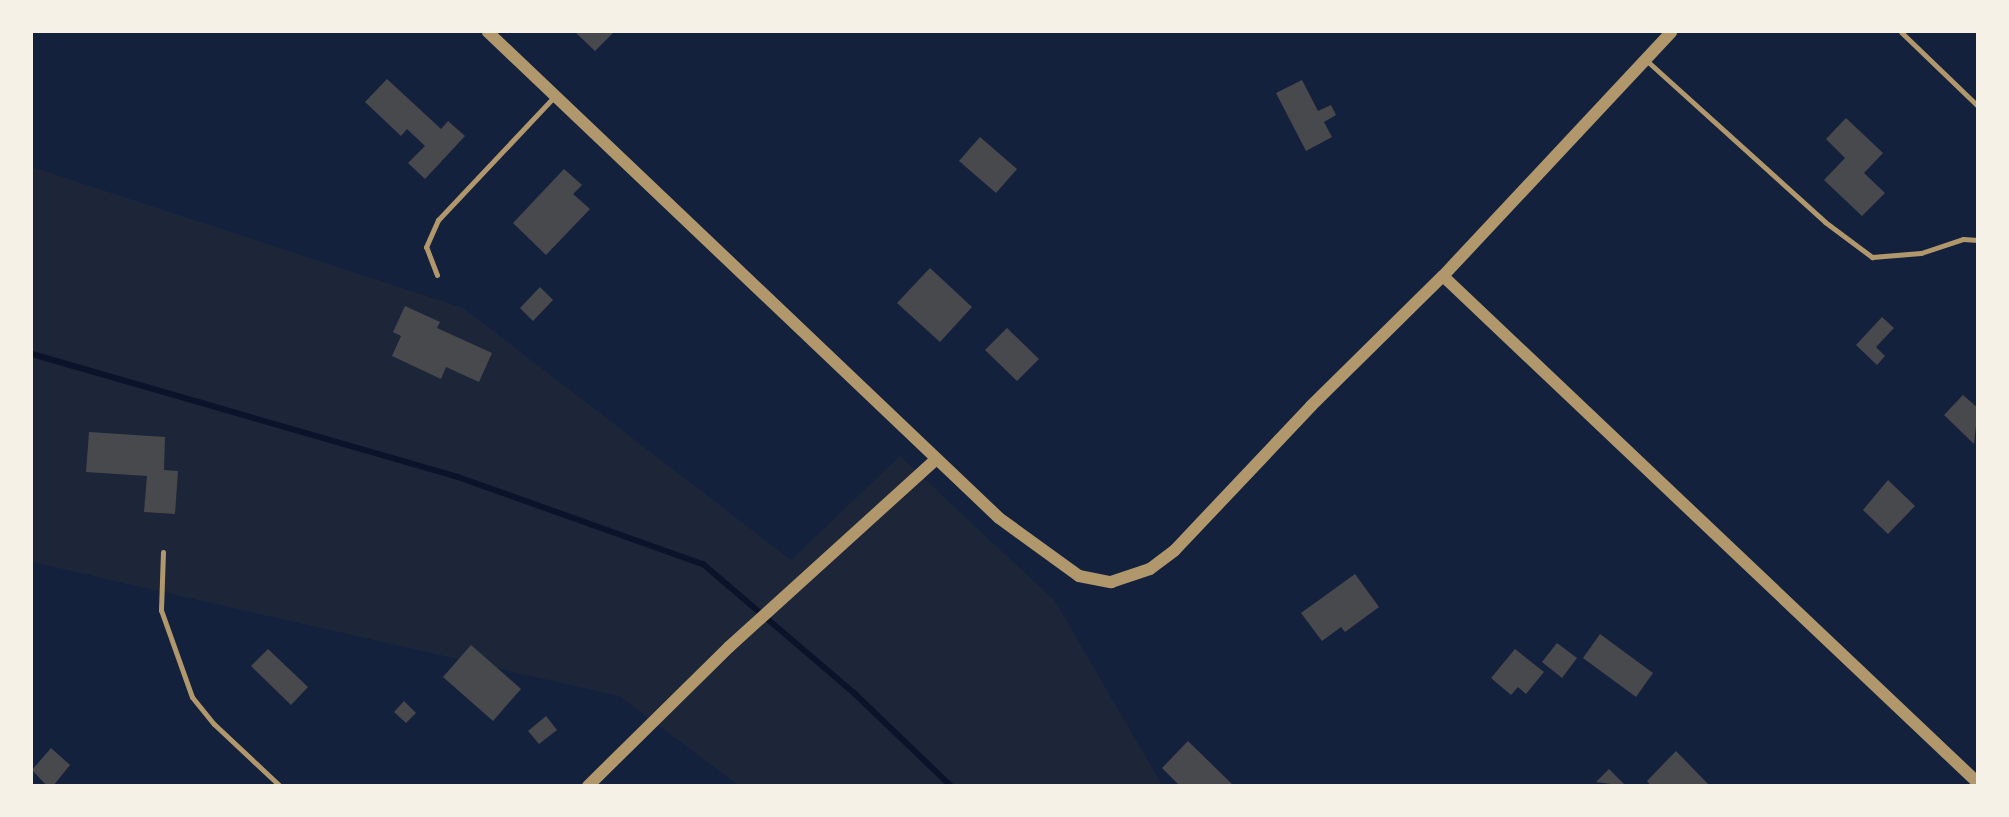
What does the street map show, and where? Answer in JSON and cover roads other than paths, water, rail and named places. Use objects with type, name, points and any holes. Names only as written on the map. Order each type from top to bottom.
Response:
[{"type":"street","points":[[488,32],[936,460],[1048,558],[1079,576],[1111,582],[1130,578],[1175,550],[1311,406],[1443,276],[1671,32]]},
{"type":"street","points":[[1443,276],[1978,783]]},
{"type":"street","points":[[588,786],[729,647],[936,460]]},
{"type":"lane","points":[[1901,32],[1978,106]]},
{"type":"lane","points":[[1644,58],[1835,230],[1872,257],[1921,253],[1963,239],[1978,240]]},
{"type":"lane","points":[[437,275],[426,247],[438,220],[555,96]]},
{"type":"lane","points":[[163,552],[161,610],[169,643],[192,696],[214,724],[281,786]]},
{"type":"waterway","points":[[32,354],[458,477],[703,564],[854,693],[951,786]]}]
